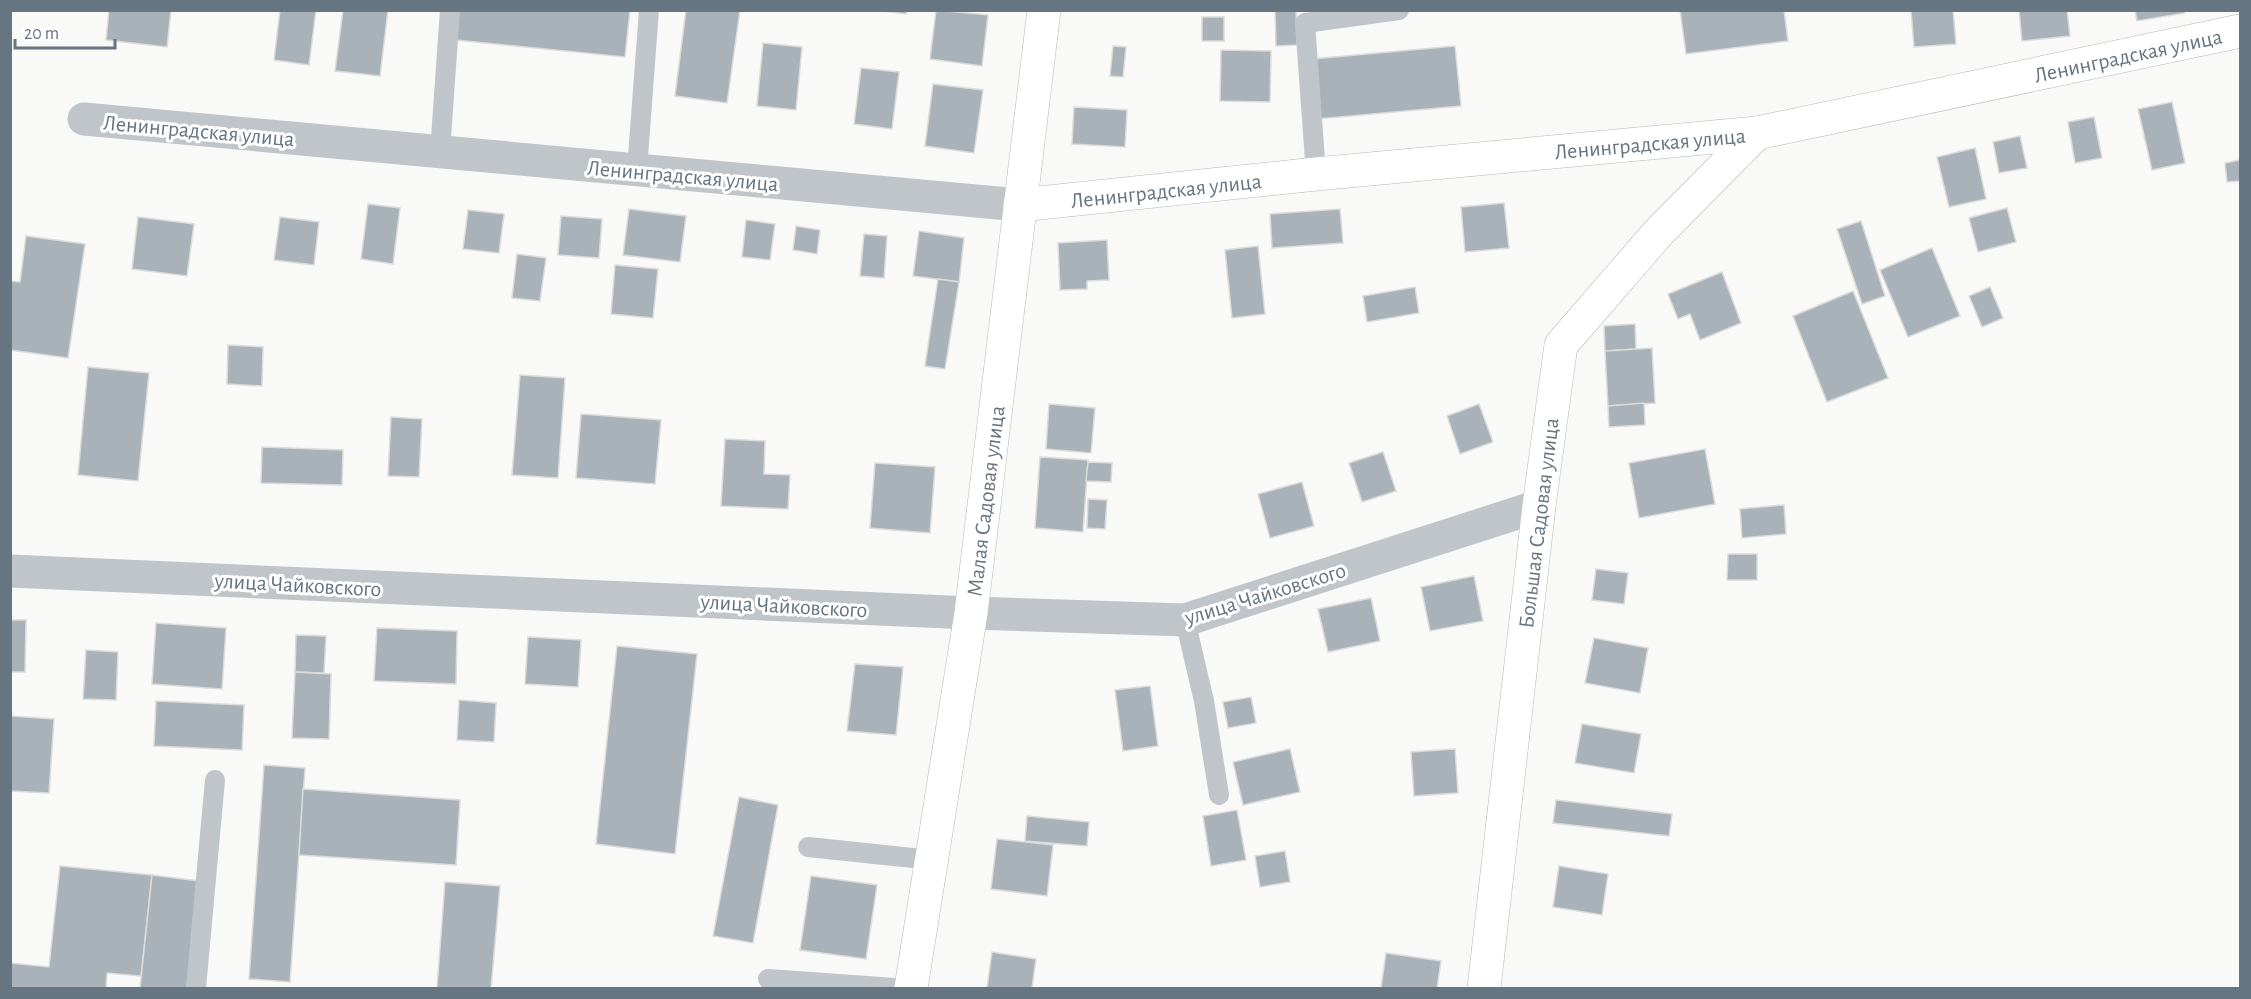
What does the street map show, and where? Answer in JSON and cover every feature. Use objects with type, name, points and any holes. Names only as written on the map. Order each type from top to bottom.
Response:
[{"type":"main road","name":"Малая Садовая улица","points":[[911,988],[971,613],[1044,10]]},
{"type":"main road","name":"Ленинградская улица","points":[[1020,205],[1316,174],[1757,134],[2241,31]]},
{"type":"main road","name":"Большая Садовая улица","points":[[1484,988],[1539,506],[1561,345],[1659,232],[1757,134]]},
{"type":"street","name":"Ленинградская улица","points":[[84,120],[1020,205]]},
{"type":"street","name":"улица Чайковского","points":[[10,571],[971,613],[1185,620],[1539,506]]},
{"type":"lane","points":[[440,152],[450,10]]},
{"type":"lane","points":[[637,170],[649,10]]},
{"type":"lane","points":[[1316,174],[1305,23],[1399,10]]},
{"type":"lane","points":[[1185,620],[1204,701],[1219,795]]},
{"type":"lane","points":[[196,988],[215,780]]},
{"type":"lane","points":[[808,847],[932,860]]},
{"type":"lane","points":[[768,979],[895,988]]},
{"type":"building","points":[[109,10],[171,10],[167,47],[106,40]]},
{"type":"building","points":[[280,10],[316,10],[309,65],[274,60]]},
{"type":"building","points":[[343,10],[388,10],[380,76],[335,71]]},
{"type":"building","points":[[459,10],[630,10],[625,57],[456,40]]},
{"type":"building","points":[[686,10],[740,10],[727,103],[675,96]]},
{"type":"building","points":[[874,10],[907,10],[906,14]]},
{"type":"building","points":[[936,10],[988,15],[982,66],[930,59]]},
{"type":"building","points":[[1275,10],[1296,10],[1297,45],[1276,46]]},
{"type":"building","points":[[1680,10],[1784,10],[1788,41],[1686,54]]},
{"type":"building","points":[[1911,10],[1953,10],[1956,44],[1914,47]]},
{"type":"building","points":[[2019,10],[2067,10],[2070,36],[2022,41]]},
{"type":"building","points":[[2135,10],[2184,10],[2185,13],[2137,21]]},
{"type":"building","points":[[1202,17],[1224,17],[1224,41],[1202,41]]},
{"type":"building","points":[[763,43],[802,47],[796,110],[757,106]]},
{"type":"building","points":[[1113,46],[1126,47],[1123,77],[1110,76]]},
{"type":"building","points":[[1455,46],[1461,106],[1317,119],[1312,59]]},
{"type":"building","points":[[1221,50],[1271,51],[1270,102],[1220,101]]},
{"type":"building","points":[[861,68],[899,72],[892,129],[854,124]]},
{"type":"building","points":[[933,84],[983,90],[974,153],[925,146]]},
{"type":"building","points":[[2172,102],[2185,163],[2152,170],[2138,109]]},
{"type":"building","points":[[1074,107],[1127,110],[1125,147],[1072,144]]},
{"type":"building","points":[[2094,117],[2102,158],[2075,163],[2068,122]]},
{"type":"building","points":[[2020,136],[2027,168],[1999,173],[1993,142]]},
{"type":"building","points":[[1975,148],[1986,199],[1949,207],[1937,157]]},
{"type":"building","points":[[2240,160],[2240,181],[2227,182],[2225,163]]},
{"type":"building","points":[[1504,203],[1509,248],[1465,252],[1461,207]]},
{"type":"building","points":[[368,204],[400,208],[393,264],[361,259]]},
{"type":"building","points":[[2007,208],[2016,242],[1978,252],[1969,218]]},
{"type":"building","points":[[629,209],[686,216],[680,262],[623,255]]},
{"type":"building","points":[[1340,209],[1343,243],[1272,248],[1270,214]]},
{"type":"building","points":[[468,210],[504,214],[499,253],[463,249]]},
{"type":"building","points":[[561,216],[602,219],[599,258],[558,255]]},
{"type":"building","points":[[138,217],[194,224],[187,276],[132,269]]},
{"type":"building","points":[[280,217],[319,222],[314,265],[274,260]]},
{"type":"building","points":[[746,220],[775,224],[770,260],[742,257]]},
{"type":"building","points":[[1861,221],[1885,296],[1862,304],[1837,229]]},
{"type":"building","points":[[796,226],[820,230],[817,254],[793,250]]},
{"type":"building","points":[[919,231],[964,238],[959,282],[913,276]]},
{"type":"building","points":[[864,234],[887,236],[884,278],[860,276]]},
{"type":"building","points":[[26,236],[85,244],[68,358],[10,350],[10,281],[20,282]]},
{"type":"building","points":[[1107,240],[1109,280],[1087,281],[1087,289],[1060,290],[1058,243]]},
{"type":"building","points":[[1258,246],[1265,314],[1232,318],[1225,250]]},
{"type":"building","points":[[1932,248],[1960,316],[1908,337],[1880,270]]},
{"type":"building","points":[[517,254],[546,258],[540,301],[512,298]]},
{"type":"building","points":[[615,265],[658,269],[653,318],[611,314]]},
{"type":"building","points":[[1722,272],[1741,323],[1700,340],[1690,314],[1678,319],[1668,294]]},
{"type":"building","points":[[938,279],[959,282],[945,369],[925,366]]},
{"type":"building","points":[[1415,287],[1419,313],[1367,322],[1363,296]]},
{"type":"building","points":[[1990,287],[2003,318],[1982,327],[1969,296]]},
{"type":"building","points":[[1853,291],[1888,378],[1827,402],[1793,316]]},
{"type":"building","points":[[1635,324],[1636,349],[1605,351],[1604,326]]},
{"type":"building","points":[[228,345],[263,347],[262,386],[227,384]]},
{"type":"building","points":[[1652,348],[1655,403],[1608,406],[1605,351]]},
{"type":"building","points":[[88,367],[149,373],[138,481],[78,475]]},
{"type":"building","points":[[520,375],[565,378],[558,478],[512,475]]},
{"type":"building","points":[[1644,403],[1645,425],[1609,427],[1608,406]]},
{"type":"building","points":[[1049,404],[1095,408],[1091,453],[1046,449]]},
{"type":"building","points":[[1479,404],[1493,442],[1460,454],[1447,416]]},
{"type":"building","points":[[581,414],[661,420],[655,484],[576,478]]},
{"type":"building","points":[[391,417],[422,419],[419,477],[388,476]]},
{"type":"building","points":[[725,439],[765,441],[764,474],[790,475],[788,509],[721,506]]},
{"type":"building","points":[[262,447],[343,450],[342,485],[261,483]]},
{"type":"building","points":[[1705,449],[1715,504],[1639,518],[1629,463]]},
{"type":"building","points":[[1383,452],[1396,491],[1362,502],[1349,463]]},
{"type":"building","points":[[1040,457],[1088,460],[1083,532],[1035,528]]},
{"type":"building","points":[[1088,462],[1112,463],[1111,482],[1086,481]]},
{"type":"building","points":[[875,463],[935,467],[930,533],[870,528]]},
{"type":"building","points":[[1302,482],[1314,526],[1270,538],[1258,494]]},
{"type":"building","points":[[1088,499],[1107,500],[1105,529],[1087,528]]},
{"type":"building","points":[[1784,505],[1786,534],[1742,538],[1740,509]]},
{"type":"building","points":[[1728,554],[1757,554],[1757,580],[1727,580]]},
{"type":"building","points":[[1596,569],[1628,573],[1624,604],[1592,600]]},
{"type":"building","points":[[1474,576],[1483,621],[1430,631],[1421,587]]},
{"type":"building","points":[[1371,598],[1380,641],[1328,652],[1318,609]]},
{"type":"building","points":[[10,620],[26,620],[25,672],[10,672]]},
{"type":"building","points":[[156,623],[226,628],[222,689],[152,684]]},
{"type":"building","points":[[377,628],[457,631],[456,684],[374,681]]},
{"type":"building","points":[[296,635],[326,636],[324,673],[295,672]]},
{"type":"building","points":[[528,637],[581,640],[578,687],[525,684]]},
{"type":"building","points":[[1594,638],[1648,648],[1640,693],[1585,683]]},
{"type":"building","points":[[617,646],[697,654],[675,854],[596,844]]},
{"type":"building","points":[[86,650],[118,652],[116,700],[83,699]]},
{"type":"building","points":[[855,664],[903,667],[896,735],[847,731]]},
{"type":"building","points":[[295,672],[331,674],[329,739],[292,738]]},
{"type":"building","points":[[1150,686],[1158,746],[1123,751],[1115,690]]},
{"type":"building","points":[[1251,697],[1256,723],[1228,728],[1223,702]]},
{"type":"building","points":[[459,700],[496,703],[494,742],[457,740]]},
{"type":"building","points":[[156,701],[244,705],[242,750],[154,746]]},
{"type":"building","points":[[10,716],[54,719],[49,793],[10,791]]},
{"type":"building","points":[[1582,724],[1641,734],[1634,773],[1575,763]]},
{"type":"building","points":[[1290,749],[1300,792],[1243,805],[1233,762]]},
{"type":"building","points":[[1455,749],[1458,793],[1414,796],[1411,752]]},
{"type":"building","points":[[264,765],[305,768],[290,982],[249,979]]},
{"type":"building","points":[[303,789],[460,800],[456,865],[299,855]]},
{"type":"building","points":[[739,797],[778,805],[753,943],[713,936]]},
{"type":"building","points":[[1556,800],[1672,814],[1669,836],[1553,823]]},
{"type":"building","points":[[1237,810],[1246,860],[1211,866],[1203,816]]},
{"type":"building","points":[[1027,816],[1089,822],[1087,846],[1025,841]]},
{"type":"building","points":[[997,839],[1053,845],[1047,896],[991,889]]},
{"type":"building","points":[[1285,851],[1290,882],[1260,887],[1255,856]]},
{"type":"building","points":[[60,866],[152,875],[141,976],[107,973],[106,988],[10,988],[10,963],[49,967]]},
{"type":"building","points":[[1559,866],[1608,874],[1602,915],[1553,907]]},
{"type":"building","points":[[152,875],[199,881],[187,988],[140,988]]},
{"type":"building","points":[[811,876],[877,885],[866,959],[800,950]]},
{"type":"building","points":[[445,882],[500,886],[491,988],[437,988]]},
{"type":"building","points":[[992,952],[1036,959],[1032,988],[987,988]]},
{"type":"building","points":[[1386,953],[1441,961],[1437,988],[1381,988]]}]
